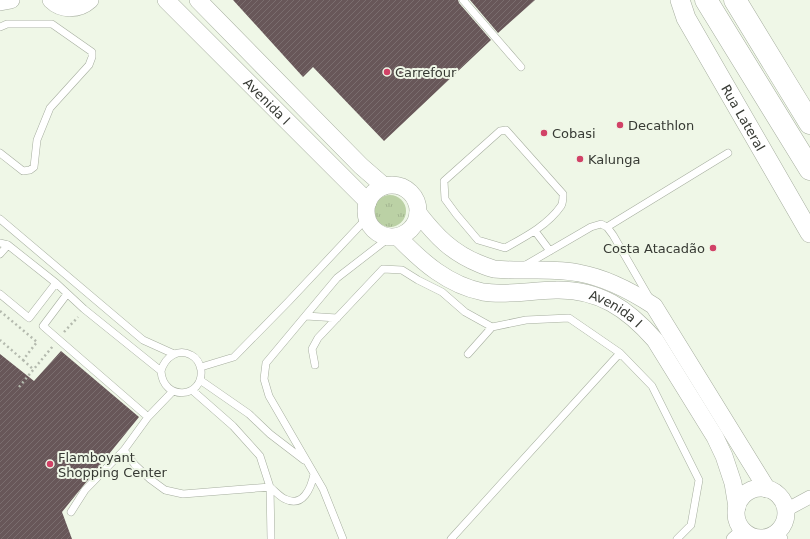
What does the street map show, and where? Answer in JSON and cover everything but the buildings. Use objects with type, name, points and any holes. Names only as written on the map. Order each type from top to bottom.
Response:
[{"type":"highway","points":[[706,0],[810,169]]},
{"type":"highway","points":[[735,0],[810,123]]},
{"type":"main road","name":"Rua Lateral","points":[[680,0],[686,18],[810,233]]},
{"type":"main road","points":[[790,90],[810,118]]},
{"type":"street","points":[[0,2],[11,0]]},
{"type":"street","points":[[51,0],[61,7],[70,8],[78,7],[90,0]]},
{"type":"street","name":"Avenida I","points":[[166,0],[367,210]]},
{"type":"street","name":"Avenida I","points":[[198,0],[361,166],[384,186]]},
{"type":"street","points":[[384,186],[400,186],[408,190],[414,196],[418,213],[412,228],[406,234],[394,237],[382,235],[375,231],[370,225],[367,210],[372,195],[384,186]]},
{"type":"street","name":"Avenida I","points":[[418,213],[434,233],[450,249],[474,262],[493,269],[579,273],[609,282],[632,292],[654,306],[767,489]]},
{"type":"street","name":"Avenida I","points":[[394,237],[433,269],[456,284],[483,292],[509,294],[556,290],[581,292],[606,299],[626,312],[645,328],[655,340],[715,437],[724,456],[733,483],[737,508]]},
{"type":"street","points":[[767,489],[779,495],[783,500],[786,510],[779,536],[759,538],[738,535],[739,523],[737,508],[740,500],[745,494],[752,490],[767,489]]},
{"type":"street","points":[[786,510],[810,497]]},
{"type":"lane","points":[[463,0],[522,67]]},
{"type":"lane","points":[[0,27],[6,24],[52,24],[92,52],[89,65],[50,108],[37,140],[34,167],[30,170],[23,171],[0,153]]},
{"type":"lane","points":[[506,130],[563,194],[562,205],[535,231],[506,248],[478,240],[445,199],[444,181],[500,131],[506,130]]},
{"type":"lane","points":[[607,228],[728,153]]},
{"type":"lane","points":[[201,367],[234,357],[289,301],[367,210]]},
{"type":"lane","points":[[0,219],[143,340],[174,354]]},
{"type":"lane","points":[[518,270],[591,227],[601,224],[613,235],[654,306]]},
{"type":"lane","points":[[535,231],[550,251]]},
{"type":"lane","points":[[343,539],[323,489],[269,396],[264,379],[266,363],[337,278],[394,237]]},
{"type":"lane","points":[[0,243],[8,245],[56,282],[84,309],[161,371]]},
{"type":"lane","points":[[0,254],[8,245]]},
{"type":"lane","points":[[315,365],[312,349],[318,338],[384,269],[402,270],[442,292],[465,312],[492,327]]},
{"type":"lane","points":[[0,294],[29,318],[56,282]]},
{"type":"lane","points":[[68,294],[43,326],[148,417]]},
{"type":"lane","points":[[306,316],[338,318]]},
{"type":"lane","points":[[468,354],[492,327],[526,320],[569,318],[620,353],[652,386],[699,480],[690,525],[677,539]]},
{"type":"lane","points":[[181,352],[188,353],[199,362],[201,367],[202,374],[200,380],[197,386],[192,390],[183,393],[173,391],[164,383],[161,371],[163,364],[174,354],[181,352]]},
{"type":"lane","points":[[451,539],[620,353]]},
{"type":"lane","points":[[200,380],[249,414],[270,434],[307,462]]},
{"type":"lane","points":[[192,390],[234,426],[260,456],[270,487],[271,539]]},
{"type":"lane","points":[[71,512],[85,490],[124,450],[148,417],[173,391]]},
{"type":"lane","points":[[124,450],[135,465],[150,479],[165,490],[183,494],[270,487],[284,499],[298,501],[308,492],[312,484],[314,474]]},
{"type":"path","points":[[0,311],[37,342],[23,360]]},
{"type":"path","points":[[0,340],[34,370]]},
{"type":"green space","points":[[390,195],[399,198],[403,202],[406,211],[403,220],[399,224],[390,227],[381,224],[377,220],[374,211],[377,202],[381,198]]},
{"type":"place","name":"Carrefour","points":[[387,72]]},
{"type":"place","name":"Decathlon","points":[[620,125]]},
{"type":"place","name":"Cobasi","points":[[544,133]]},
{"type":"place","name":"Kalunga","points":[[580,159]]},
{"type":"place","name":"Costa Atacadão","points":[[713,248]]},
{"type":"place","name":"Flamboyant Shopping Center","points":[[50,464]]}]
